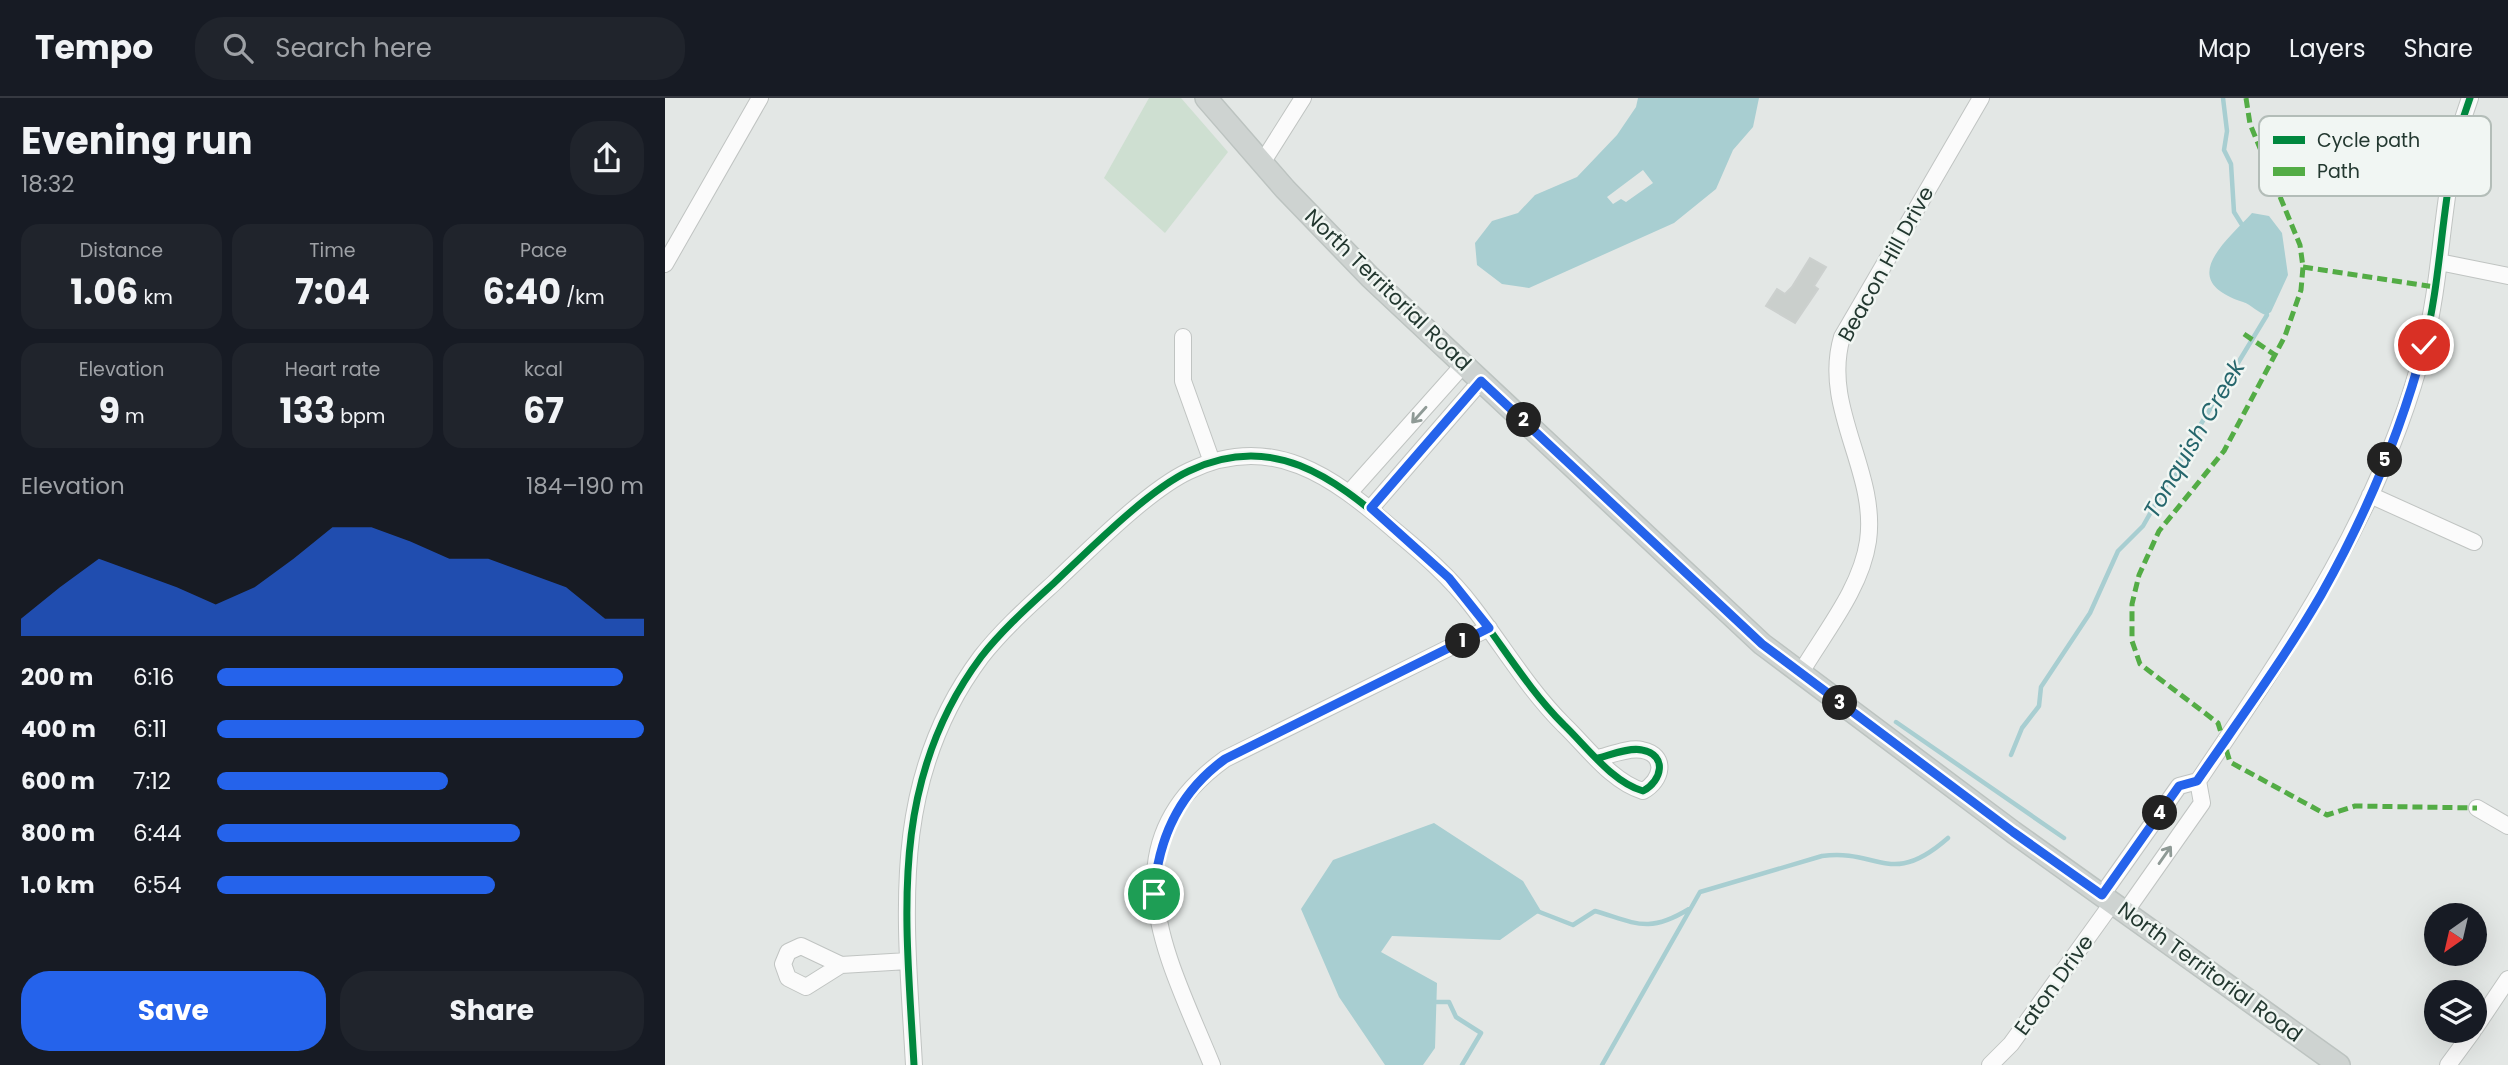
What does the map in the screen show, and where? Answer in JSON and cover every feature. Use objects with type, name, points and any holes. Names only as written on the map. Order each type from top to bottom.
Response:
[{"type":"main road","name":"North Territorial Road","points":[[1206,98],[1262,163],[1370,277],[1762,644],[2339,1065]]},
{"type":"street","points":[[665,264],[760,98]]},
{"type":"street","points":[[1262,163],[1303,98]]},
{"type":"street","name":"Beacon Hill Drive","points":[[1800,674],[1855,581],[1868,539],[1864,491],[1836,387],[1836,362],[1842,337],[1981,98]]},
{"type":"street","points":[[2465,116],[2470,98]]},
{"type":"street","points":[[2114,903],[2179,786],[2197,781],[2320,595],[2370,495],[2402,419],[2419,366],[2439,262],[2446,196]]},
{"type":"street","points":[[2439,262],[2508,276]]},
{"type":"street","points":[[1183,337],[1183,381],[1212,462]]},
{"type":"street","points":[[1349,493],[1464,364]]},
{"type":"street","points":[[1371,508],[1481,381]]},
{"type":"street","points":[[914,1065],[906,877],[913,817],[935,740],[963,685],[1002,632],[1055,581],[1163,486],[1185,472],[1212,462],[1248,456],[1285,460],[1323,474],[1371,508],[1449,578],[1489,628],[1533,691],[1598,758]]},
{"type":"street","points":[[2370,495],[2474,542]]},
{"type":"street","points":[[1212,1065],[1165,950],[1156,920],[1156,868],[1162,843],[1183,799],[1209,771],[1225,759],[1489,628]]},
{"type":"street","points":[[2114,903],[2202,803],[2197,781]]},
{"type":"street","points":[[2477,808],[2508,826]]},
{"type":"street","name":"Eaton Drive","points":[[1990,1065],[2011,1044],[2114,903]]},
{"type":"street","points":[[841,965],[908,961]]},
{"type":"street","points":[[2487,1010],[2508,979]]},
{"type":"street","points":[[2448,1065],[2464,1043]]},
{"type":"green space","points":[[1149,98],[1181,98],[1228,152],[1165,233],[1104,178]]},
{"type":"water","points":[[1638,98],[1759,98],[1753,127],[1733,150],[1716,189],[1674,223],[1529,288],[1502,284],[1477,265],[1475,243],[1492,221],[1518,213],[1535,195],[1577,177],[1617,135],[1636,107]],"holes":[[[1643,170],[1653,183],[1626,202],[1621,199],[1613,204],[1607,197]]]},
{"type":"water","points":[[2252,213],[2269,216],[2282,233],[2288,275],[2271,312],[2266,315],[2223,293],[2212,283],[2209,272],[2220,248]]},
{"type":"water","points":[[1434,823],[1523,881],[1541,911],[1500,940],[1392,936],[1381,952],[1437,983],[1435,1048],[1423,1065],[1385,1065],[1339,997],[1301,909],[1333,860]]},
{"type":"building","points":[[1810,258],[1826,267],[1814,286],[1818,289],[1795,323],[1766,306],[1777,289],[1785,294],[1792,287]]},
{"type":"waterway","name":"Tonquish Creek","points":[[2223,98],[2227,131],[2224,150],[2231,164],[2234,212],[2244,228]]},
{"type":"waterway","name":"Tonquish Creek","points":[[2011,755],[2022,728],[2039,706],[2041,687],[2090,613],[2118,551],[2143,526],[2168,482],[2180,471],[2181,457],[2267,315],[2266,311]]},
{"type":"waterway","points":[[1896,722],[2064,838]]},
{"type":"waterway","name":"Tonquish Creek","points":[[1602,1065],[1700,892],[1822,856],[1841,855],[1897,864],[1912,861],[1948,838]]},
{"type":"waterway","points":[[1537,911],[1573,925],[1595,911],[1632,922],[1652,924],[1663,922],[1689,909]]},
{"type":"waterway","points":[[1433,1002],[1449,1002],[1456,1017],[1481,1033],[1462,1065]]},
{"type":"marked path","points":[[2246,98],[2250,124],[2259,146]]},
{"type":"marked path","points":[[2280,196],[2300,245],[2303,267],[2301,290],[2285,336],[2224,451],[2159,531],[2139,575],[2132,604],[2132,641],[2140,664],[2218,723],[2230,762],[2327,815],[2355,806],[2477,808]]},
{"type":"marked path","points":[[2303,267],[2435,287]]},
{"type":"marked path","points":[[2244,334],[2275,355]]},
{"type":"cycle path","points":[[2464,116],[2470,98]]},
{"type":"cycle path","points":[[2102,895],[2179,786],[2198,781],[2299,627],[2359,520],[2406,407],[2424,347],[2436,285],[2447,196]]},
{"type":"cycle path","points":[[914,1065],[908,957],[909,854],[916,803],[930,753],[951,705],[981,657],[1016,619],[1137,506],[1189,471],[1219,460],[1247,456],[1274,458],[1324,477],[1347,492],[1414,547],[1454,585],[1539,697],[1610,772],[1643,791],[1658,775],[1659,763],[1656,757],[1642,750],[1626,750],[1598,758]]},
{"type":"route","points":[[1154,894],[1156,868],[1172,819],[1183,799],[1209,771],[1225,759],[1489,628],[1449,578],[1371,508],[1481,381],[1762,644],[2013,832],[2102,895],[2179,786],[2197,781],[2295,637],[2320,595],[2370,495],[2402,419],[2424,345]]}]
